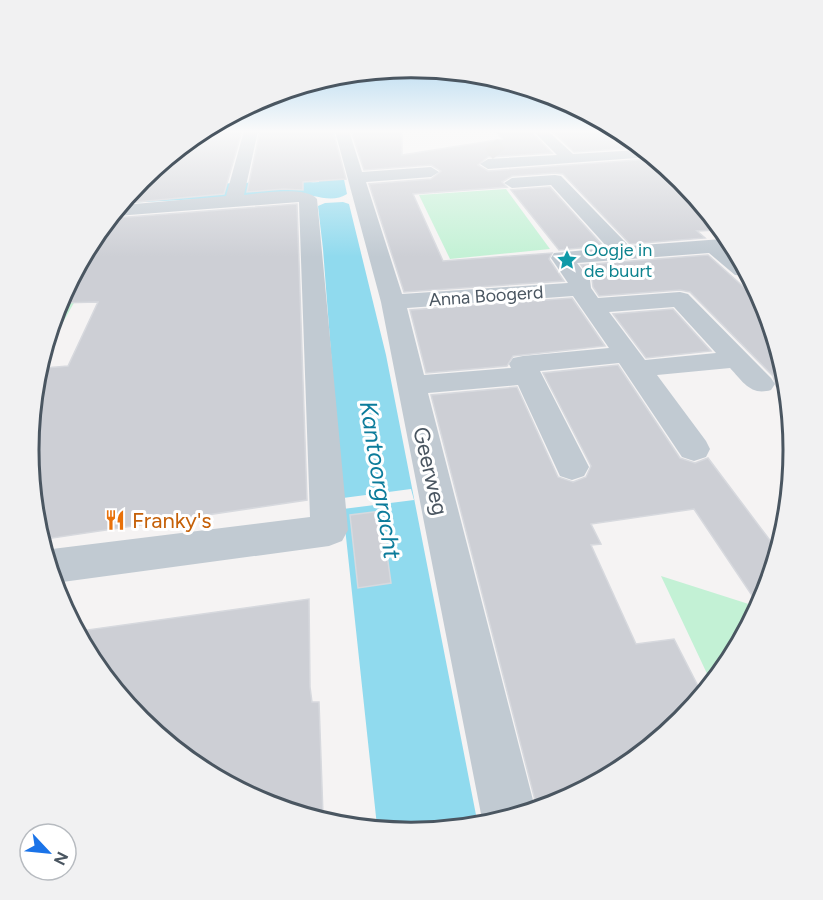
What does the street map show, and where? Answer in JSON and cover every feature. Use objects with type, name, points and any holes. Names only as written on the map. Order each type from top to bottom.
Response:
[{"type":"street","points":[[237,190],[241,173]]},
{"type":"street","name":"Geerweg","points":[[354,173],[393,302],[508,810]]},
{"type":"street","points":[[355,178],[418,173]]},
{"type":"street","points":[[501,183],[555,180],[625,254]]},
{"type":"street","points":[[58,565],[329,530],[309,201],[302,197],[237,190],[216,182]]},
{"type":"street","points":[[126,210],[237,190]]},
{"type":"street","name":"Anna Boogerd","points":[[694,449],[585,297],[579,280],[562,258],[720,245]]},
{"type":"street","points":[[585,297],[680,299],[738,359],[766,383]]},
{"type":"street","name":"Anna Boogerd","points":[[393,302],[585,297]]},
{"type":"street","points":[[572,467],[524,364],[738,359]]},
{"type":"street","points":[[411,385],[529,375]]},
{"type":"green space","points":[[506,189],[550,249],[450,259],[419,195]]},
{"type":"green space","points":[[75,301],[60,328],[67,307],[69,302]]},
{"type":"green space","points":[[661,576],[751,605],[734,636],[708,676]]},
{"type":"water","points":[[319,173],[343,173],[347,194],[328,198],[296,193],[248,191],[255,186],[319,182]]},
{"type":"water","name":"Kantoorgracht","points":[[325,203],[349,204],[386,355],[476,816],[436,822],[376,821],[343,509],[318,206]]},
{"type":"pier","points":[[411,489],[414,500],[343,509],[343,498]]},
{"type":"building","points":[[163,173],[230,173],[224,194],[133,202]]},
{"type":"building","points":[[251,173],[344,173],[346,179],[303,182],[303,190],[247,192]]},
{"type":"building","points":[[438,173],[555,173],[512,176],[502,182],[507,187],[413,194],[443,261],[552,253],[549,259],[564,281],[404,292],[369,184],[431,179]]},
{"type":"building","points":[[555,173],[660,173],[692,204],[712,230],[697,231],[705,238],[630,244],[563,174]]},
{"type":"building","points":[[550,187],[603,246],[559,250],[511,190]]},
{"type":"building","points":[[297,204],[307,500],[50,538],[42,499],[39,450],[46,377],[48,368],[68,366],[98,302],[69,303],[89,264],[120,218]]},
{"type":"building","points":[[708,255],[749,292],[764,330],[779,389],[773,376],[690,292],[680,290],[599,296],[593,287],[592,279],[581,265]]},
{"type":"building","points":[[572,298],[605,346],[513,356],[507,366],[426,373],[410,310]]},
{"type":"building","points":[[673,309],[711,351],[646,358],[613,314]]},
{"type":"building","points":[[618,365],[680,458],[695,463],[708,458],[772,543],[754,598],[694,509],[591,524],[601,544],[591,545],[636,644],[674,639],[699,687],[657,730],[618,760],[576,784],[535,801],[431,395],[517,387],[558,477],[573,482],[586,477],[591,466],[543,373]]},
{"type":"building","points":[[381,511],[391,583],[358,588],[350,515]]},
{"type":"building","points":[[309,599],[310,687],[312,702],[319,702],[323,812],[292,803],[247,784],[225,773],[185,746],[131,696],[86,630]]},
{"type":"waterway","points":[[139,196],[206,191],[306,188]]},
{"type":"place","name":"Oogje in de buurt","points":[[567,260]]},
{"type":"place","name":"Franky's","points":[[115,520]]}]
